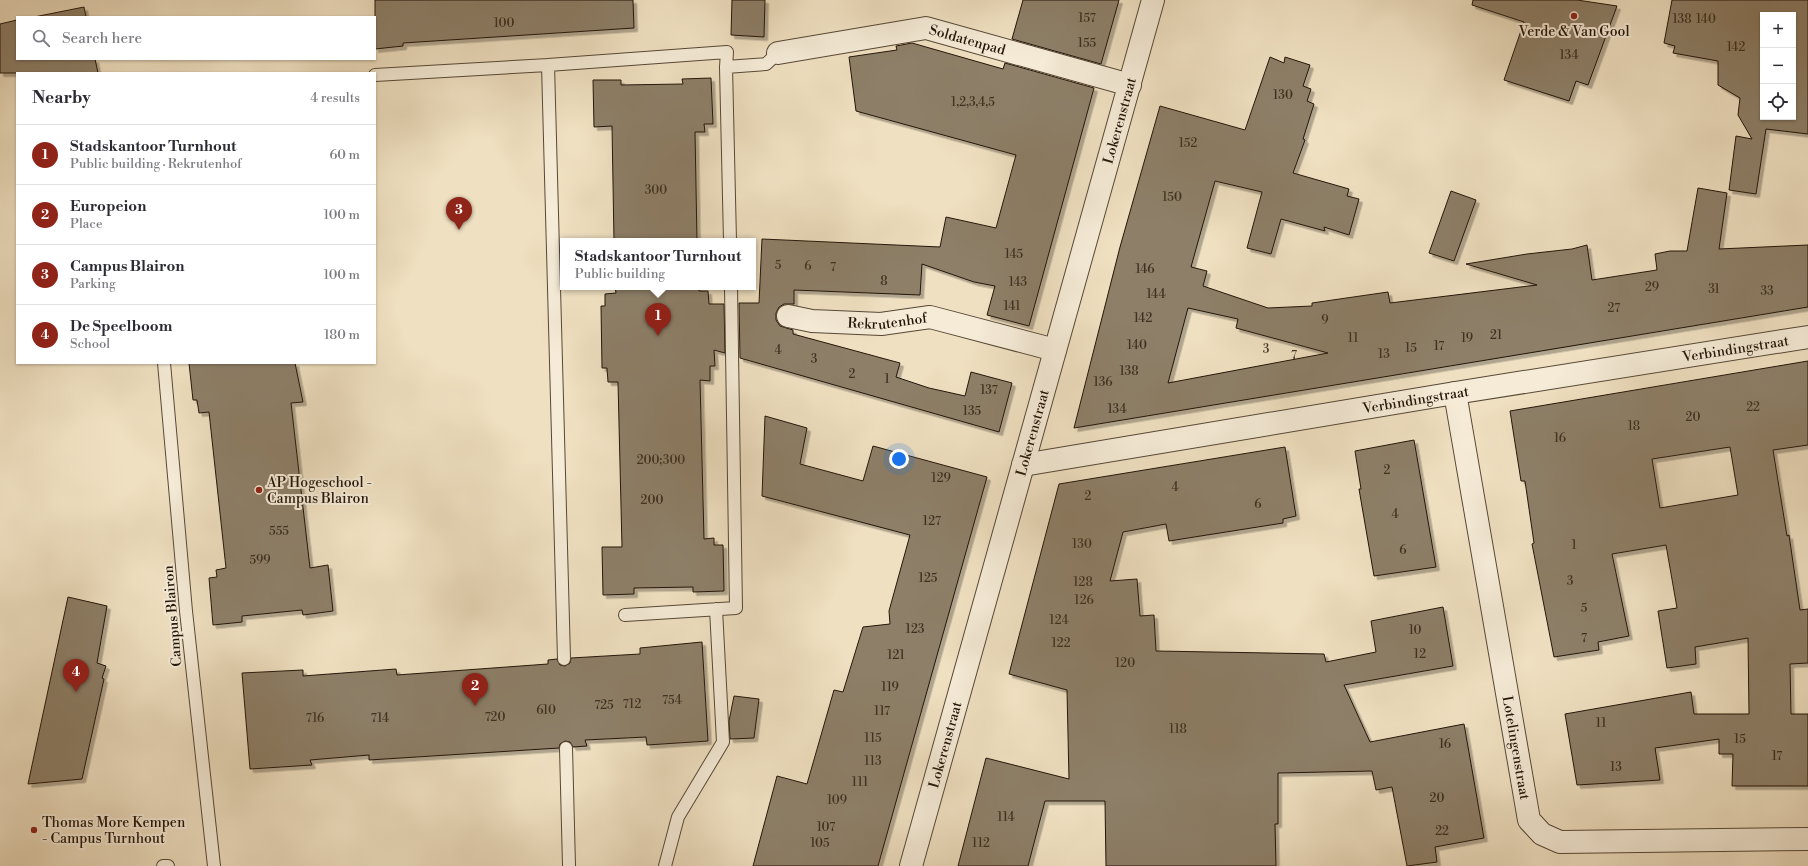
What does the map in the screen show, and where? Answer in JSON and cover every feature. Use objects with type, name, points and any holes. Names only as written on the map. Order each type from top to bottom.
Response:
[{"type":"street","name":"Lokerenstraat","points":[[911,866],[1153,0]]},
{"type":"street","name":"Soldatenpad","points":[[778,53],[926,28],[1130,85]]},
{"type":"street","name":"Rekrutenhof","points":[[788,316],[812,321],[881,324],[930,316],[1055,350]]},
{"type":"street","name":"Verbindingstraat","points":[[1023,464],[1808,337]]},
{"type":"street","name":"Lotelingenstraat","points":[[1455,393],[1529,820],[1542,834],[1560,842],[1808,839]]},
{"type":"lane","points":[[376,75],[548,65],[727,52],[726,67],[730,238]]},
{"type":"lane","points":[[726,67],[766,64],[778,53]]},
{"type":"lane","points":[[548,65],[564,659]]},
{"type":"lane","points":[[625,615],[736,608],[731,290]]},
{"type":"lane","name":"Campus Blairon","points":[[164,364],[189,639],[214,866]]},
{"type":"lane","points":[[665,866],[678,817],[723,742],[716,609]]},
{"type":"lane","points":[[566,748],[569,866]]},
{"type":"lane","points":[[163,866],[168,866]]},
{"type":"building","points":[[375,0],[633,0],[634,28],[403,43],[403,46],[376,49]]},
{"type":"building","points":[[732,0],[765,0],[764,37],[731,35]]},
{"type":"building","points":[[1023,0],[1119,0],[1101,64],[1012,39]]},
{"type":"building","points":[[1473,0],[1577,0],[1617,6],[1588,85],[1576,81],[1569,101],[1504,80],[1524,22],[1472,5]]},
{"type":"building","points":[[1672,0],[1808,0],[1808,134],[1766,129],[1756,194],[1729,190],[1736,136],[1752,139],[1738,115],[1740,98],[1718,85],[1718,61],[1673,53],[1675,46],[1664,43]]},
{"type":"building","points":[[84,7],[86,16],[39,16]]},
{"type":"building","points":[[16,20],[16,60],[95,60],[98,72],[0,73],[0,24]]},
{"type":"building","points":[[912,43],[1003,69],[1005,63],[1094,88],[1029,326],[987,315],[995,286],[974,282],[922,264],[920,295],[794,290],[794,304],[784,304],[779,307],[776,313],[776,320],[780,326],[793,330],[793,334],[900,363],[896,377],[929,388],[965,396],[971,372],[1012,383],[999,432],[740,358],[739,303],[759,303],[762,239],[940,247],[946,217],[996,228],[1016,155],[856,111],[849,57],[897,50],[896,46]]},
{"type":"building","points":[[1270,57],[1284,63],[1285,57],[1310,65],[1303,86],[1311,89],[1307,101],[1314,104],[1303,139],[1305,140],[1293,173],[1349,189],[1347,196],[1359,199],[1349,235],[1324,227],[1325,231],[1281,219],[1271,254],[1247,248],[1262,192],[1215,181],[1191,267],[1207,271],[1203,286],[1268,308],[1312,306],[1312,303],[1388,292],[1390,303],[1537,285],[1466,264],[1527,254],[1572,249],[1587,245],[1592,280],[1657,270],[1655,254],[1670,251],[1687,251],[1698,188],[1727,193],[1719,249],[1808,245],[1808,307],[1074,428],[1120,247],[1160,106],[1245,130]],"holes":[[[1188,308],[1238,319],[1236,328],[1328,353],[1168,383]]]},
{"type":"building","points":[[711,78],[713,124],[704,124],[705,132],[695,132],[697,238],[614,238],[612,126],[594,127],[593,80],[621,80],[621,85],[683,84],[682,79]]},
{"type":"building","points":[[1451,191],[1476,200],[1454,261],[1429,253]]},
{"type":"building","points":[[616,290],[699,290],[708,291],[709,304],[724,304],[725,353],[714,350],[715,366],[710,366],[710,381],[700,380],[704,539],[714,538],[714,545],[723,545],[724,591],[693,592],[693,587],[634,588],[634,594],[603,595],[602,547],[622,547],[618,382],[608,382],[607,368],[602,368],[601,306],[605,306],[605,294],[616,293]]},
{"type":"building","points":[[1808,361],[1808,445],[1773,450],[1787,536],[1789,535],[1800,610],[1808,609],[1808,663],[1790,664],[1791,714],[1808,714],[1808,786],[1732,786],[1733,754],[1719,754],[1719,739],[1655,748],[1660,780],[1577,785],[1565,714],[1691,692],[1694,714],[1749,714],[1748,638],[1695,647],[1696,664],[1667,668],[1658,611],[1677,608],[1666,545],[1612,554],[1629,636],[1598,642],[1599,650],[1554,657],[1532,544],[1534,543],[1525,481],[1521,481],[1510,411]],"holes":[[[1730,447],[1738,495],[1660,508],[1652,459]]]},
{"type":"building","name":"AP Hogeschool - Campus Blairon","points":[[189,364],[295,364],[303,402],[291,403],[310,568],[328,565],[333,611],[303,615],[302,610],[242,616],[242,622],[213,625],[209,578],[217,577],[216,570],[226,568],[209,412],[199,413],[197,400],[193,400]]},
{"type":"building","points":[[765,416],[807,428],[800,464],[863,481],[873,446],[987,477],[878,866],[753,866],[777,776],[807,784],[834,690],[843,692],[863,627],[890,624],[889,611],[910,535],[762,496]]},
{"type":"building","points":[[1414,440],[1436,567],[1374,576],[1359,489],[1361,489],[1355,451]]},
{"type":"building","points":[[1285,447],[1296,516],[1283,519],[1283,523],[1169,541],[1166,524],[1123,532],[1110,581],[1137,579],[1140,616],[1154,615],[1156,651],[1324,654],[1326,662],[1376,652],[1371,621],[1443,607],[1453,666],[1344,685],[1370,742],[1464,724],[1484,838],[1435,847],[1437,862],[1407,866],[1392,787],[1376,790],[1372,771],[1278,773],[1278,824],[1275,824],[1276,866],[1106,866],[1105,801],[1045,801],[1028,866],[958,866],[986,758],[1069,779],[1067,690],[1009,674],[1059,484]]},
{"type":"building","points":[[68,597],[107,606],[97,663],[106,666],[102,678],[104,679],[82,779],[28,784]]},
{"type":"building","points":[[702,642],[708,741],[647,745],[646,737],[585,740],[587,746],[573,747],[570,742],[565,741],[560,744],[559,748],[369,760],[369,755],[310,760],[312,765],[250,769],[242,673],[303,670],[303,676],[396,669],[397,675],[548,664],[548,660],[557,659],[560,665],[565,666],[570,663],[571,658],[640,654],[640,648]]},
{"type":"building","points":[[734,696],[759,699],[754,738],[730,739],[729,721]]},
{"type":"place","name":"Verde & Van Gool","points":[[1574,16]]},
{"type":"place","name":"Campus Blairon","points":[[459,230]]},
{"type":"place","name":"Stadskantoor Turnhout","points":[[658,336]]},
{"type":"place","name":"AP Hogeschool - Campus Blairon","points":[[259,490]]},
{"type":"place","name":"De Speelboom","points":[[76,692]]},
{"type":"place","name":"Europeion","points":[[475,706]]},
{"type":"place","name":"Thomas More Kempen - Campus Turnhout","points":[[34,830]]}]
